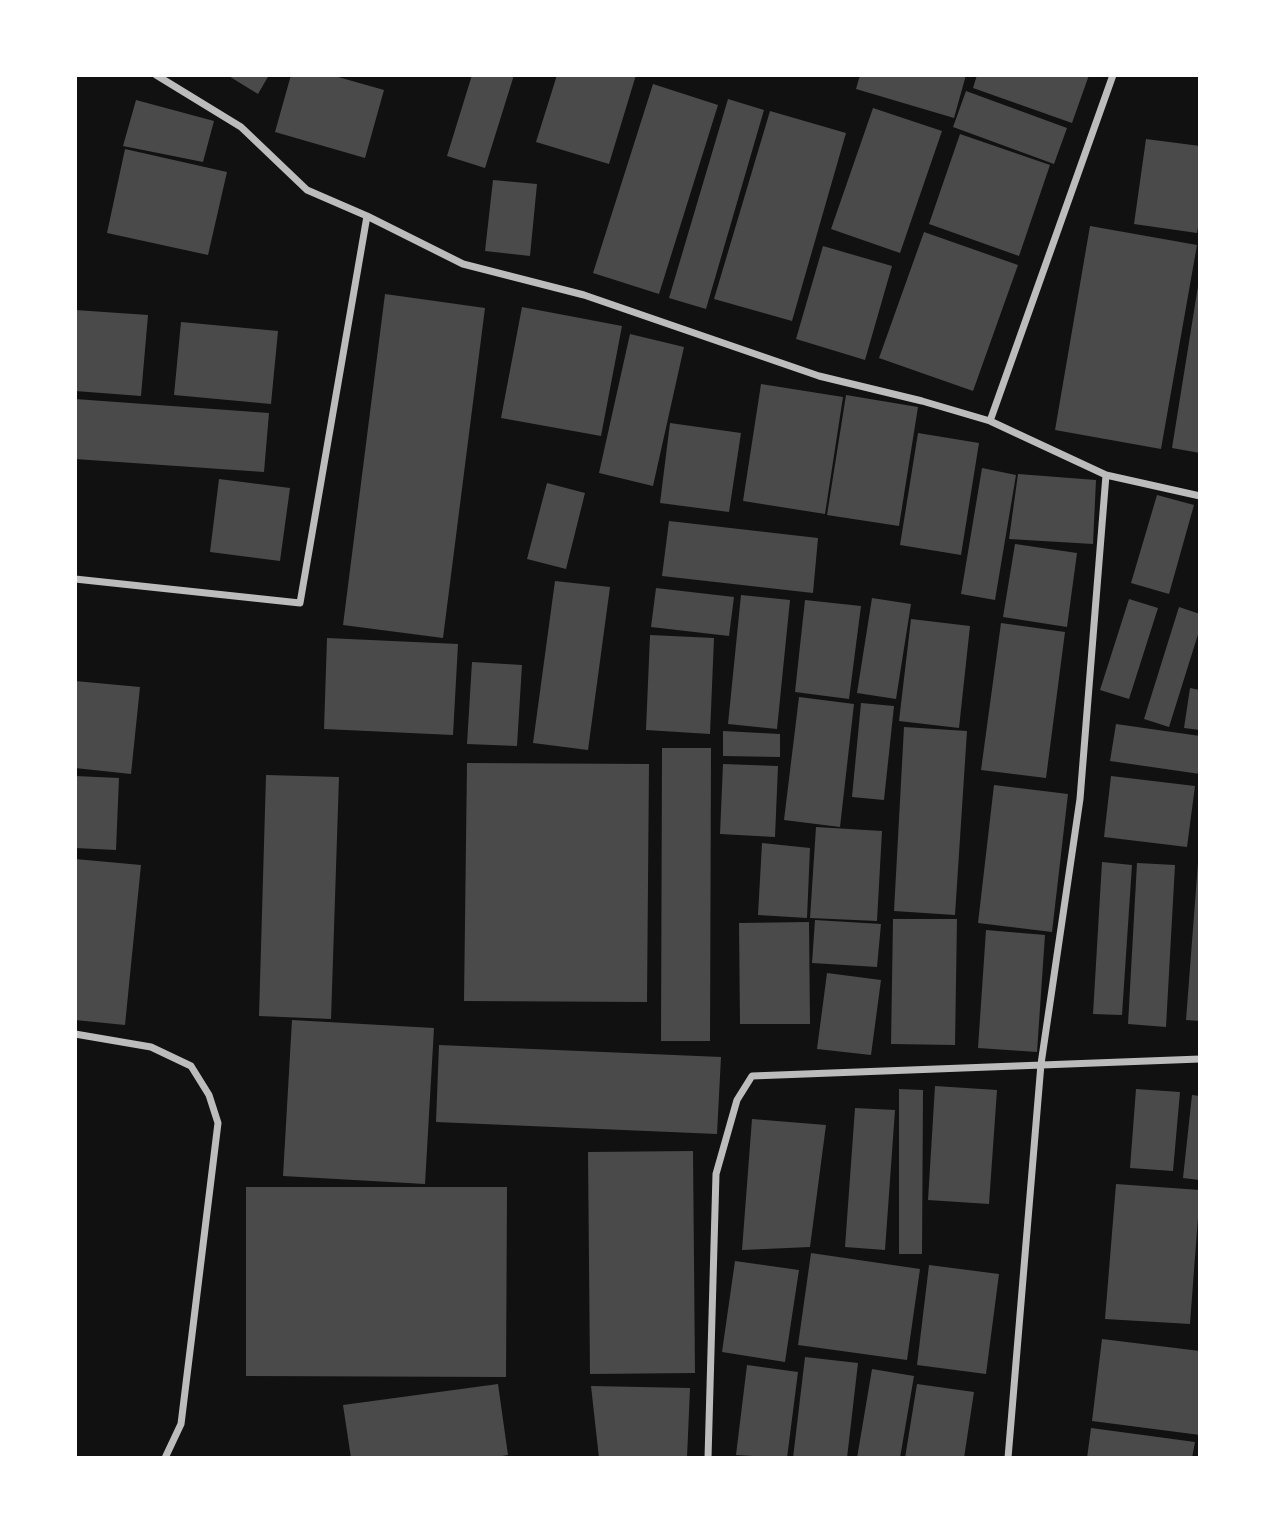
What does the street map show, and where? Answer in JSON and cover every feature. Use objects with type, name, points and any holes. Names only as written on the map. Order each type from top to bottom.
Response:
[{"type":"street","points":[[156,75],[241,127],[307,190],[367,216],[463,264],[584,295],[819,376],[990,421],[1106,475],[1200,496]]},
{"type":"street","points":[[990,421],[1113,75]]},
{"type":"street","points":[[75,579],[300,603],[367,216]]},
{"type":"street","points":[[1008,1458],[1041,1064],[1080,799],[1106,475]]},
{"type":"street","points":[[75,1034],[150,1047],[191,1066],[209,1094],[218,1123],[181,1423],[165,1458]]},
{"type":"street","points":[[708,1458],[716,1174],[737,1100],[752,1076],[1200,1059]]},
{"type":"building","points":[[227,75],[269,75],[258,94]]},
{"type":"building","points":[[291,75],[331,75],[384,90],[365,158],[275,132]]},
{"type":"building","points":[[472,75],[514,75],[485,168],[447,156]]},
{"type":"building","points":[[557,75],[636,75],[609,164],[536,142]]},
{"type":"building","points":[[860,75],[966,75],[954,118],[856,89]]},
{"type":"building","points":[[977,75],[1089,75],[1072,123],[973,88]]},
{"type":"building","points":[[653,84],[718,105],[659,294],[593,273]]},
{"type":"building","points":[[966,91],[1067,128],[1054,164],[953,127]]},
{"type":"building","points":[[728,99],[764,110],[706,309],[669,298]]},
{"type":"building","points":[[136,100],[214,121],[203,162],[123,146]]},
{"type":"building","points":[[873,108],[942,131],[900,253],[831,229]]},
{"type":"building","points":[[770,111],[846,133],[792,321],[714,299]]},
{"type":"building","points":[[960,134],[1050,165],[1019,256],[929,224]]},
{"type":"building","points":[[1146,139],[1200,146],[1200,214],[1197,233],[1134,224]]},
{"type":"building","points":[[125,149],[227,172],[208,255],[107,233]]},
{"type":"building","points":[[493,180],[537,184],[530,256],[485,251]]},
{"type":"building","points":[[1090,226],[1197,245],[1161,449],[1055,430]]},
{"type":"building","points":[[924,232],[1018,265],[973,391],[879,358]]},
{"type":"building","points":[[823,246],[892,266],[865,360],[796,339]]},
{"type":"building","points":[[1200,286],[1200,453],[1172,448]]},
{"type":"building","points":[[385,294],[485,308],[443,638],[343,625]]},
{"type":"building","points":[[522,307],[622,326],[601,436],[501,418]]},
{"type":"building","points":[[75,310],[148,315],[141,396],[75,391]]},
{"type":"building","points":[[181,322],[278,331],[271,404],[174,395]]},
{"type":"building","points":[[630,334],[684,347],[653,486],[599,473]]},
{"type":"building","points":[[761,384],[843,397],[825,514],[743,501]]},
{"type":"building","points":[[846,395],[918,407],[899,526],[827,515]]},
{"type":"building","points":[[75,399],[269,413],[264,472],[75,459]]},
{"type":"building","points":[[670,423],[741,433],[729,512],[660,503]]},
{"type":"building","points":[[918,433],[979,443],[961,555],[900,545]]},
{"type":"building","points":[[982,468],[1016,475],[995,600],[961,594]]},
{"type":"building","points":[[1018,474],[1096,480],[1093,544],[1009,539]]},
{"type":"building","points":[[219,479],[290,488],[280,561],[210,552]]},
{"type":"building","points":[[547,483],[585,493],[566,569],[527,559]]},
{"type":"building","points":[[1157,495],[1194,505],[1169,594],[1131,583]]},
{"type":"building","points":[[669,521],[818,538],[813,593],[662,576]]},
{"type":"building","points":[[1015,544],[1077,553],[1067,627],[1003,617]]},
{"type":"building","points":[[555,581],[610,587],[588,750],[533,743]]},
{"type":"building","points":[[656,588],[734,597],[729,636],[651,627]]},
{"type":"building","points":[[741,595],[790,600],[777,729],[728,724]]},
{"type":"building","points":[[872,598],[911,604],[896,699],[857,693]]},
{"type":"building","points":[[1129,599],[1158,608],[1129,699],[1100,690]]},
{"type":"building","points":[[805,600],[861,606],[849,699],[795,692]]},
{"type":"building","points":[[1179,607],[1200,614],[1200,628],[1169,727],[1144,719]]},
{"type":"building","points":[[911,619],[970,626],[959,728],[899,721]]},
{"type":"building","points":[[1001,623],[1065,632],[1046,778],[981,770]]},
{"type":"building","points":[[650,635],[714,638],[710,734],[646,730]]},
{"type":"building","points":[[327,638],[458,644],[453,735],[324,729]]},
{"type":"building","points":[[472,662],[522,665],[517,746],[467,744]]},
{"type":"building","points":[[75,681],[140,687],[131,774],[75,768]]},
{"type":"building","points":[[1190,688],[1200,690],[1200,730],[1184,728]]},
{"type":"building","points":[[799,697],[854,704],[840,827],[784,820]]},
{"type":"building","points":[[861,703],[894,706],[884,800],[852,797]]},
{"type":"building","points":[[1116,724],[1200,736],[1200,774],[1110,761]]},
{"type":"building","points":[[904,727],[967,731],[955,915],[894,911]]},
{"type":"building","points":[[723,731],[780,734],[780,757],[723,756]]},
{"type":"building","points":[[662,748],[711,748],[710,1041],[661,1041]]},
{"type":"building","points":[[467,763],[649,764],[647,1002],[464,1001]]},
{"type":"building","points":[[723,764],[778,766],[775,837],[720,834]]},
{"type":"building","points":[[266,775],[339,777],[331,1019],[259,1016]]},
{"type":"building","points":[[75,776],[119,778],[116,850],[75,848]]},
{"type":"building","points":[[1111,776],[1195,786],[1187,847],[1104,837]]},
{"type":"building","points":[[994,785],[1068,794],[1052,932],[978,923]]},
{"type":"building","points":[[816,827],[882,831],[877,921],[810,918]]},
{"type":"building","points":[[762,843],[810,848],[807,918],[758,915]]},
{"type":"building","points":[[75,859],[141,865],[125,1025],[75,1020]]},
{"type":"building","points":[[1102,862],[1132,865],[1122,1015],[1093,1014]]},
{"type":"building","points":[[1137,863],[1175,865],[1166,1027],[1128,1024]]},
{"type":"building","points":[[1200,863],[1200,1021],[1186,1020]]},
{"type":"building","points":[[893,919],[957,919],[955,1045],[891,1044]]},
{"type":"building","points":[[815,920],[881,924],[877,967],[812,963]]},
{"type":"building","points":[[809,922],[810,1024],[740,1024],[739,923]]},
{"type":"building","points":[[986,930],[1045,935],[1037,1052],[978,1048]]},
{"type":"building","points":[[827,973],[881,980],[871,1055],[817,1049]]},
{"type":"building","points":[[292,1020],[434,1028],[425,1184],[283,1176]]},
{"type":"building","points":[[439,1045],[721,1057],[717,1134],[436,1122]]},
{"type":"building","points":[[935,1086],[997,1090],[989,1204],[928,1200]]},
{"type":"building","points":[[899,1089],[923,1090],[922,1254],[899,1254]]},
{"type":"building","points":[[1136,1089],[1180,1092],[1173,1171],[1130,1168]]},
{"type":"building","points":[[1192,1095],[1200,1096],[1200,1180],[1183,1178]]},
{"type":"building","points":[[855,1108],[895,1110],[885,1250],[845,1247]]},
{"type":"building","points":[[752,1119],[826,1125],[810,1247],[742,1250]]},
{"type":"building","points":[[693,1151],[695,1373],[590,1374],[588,1152]]},
{"type":"building","points":[[1116,1184],[1200,1190],[1190,1324],[1105,1319]]},
{"type":"building","points":[[246,1187],[507,1187],[506,1377],[246,1376]]},
{"type":"building","points":[[811,1253],[920,1269],[907,1360],[798,1345]]},
{"type":"building","points":[[735,1261],[799,1270],[785,1362],[722,1352]]},
{"type":"building","points":[[929,1265],[999,1274],[986,1374],[917,1365]]},
{"type":"building","points":[[1102,1339],[1200,1351],[1200,1435],[1092,1421]]},
{"type":"building","points":[[805,1357],[858,1363],[847,1458],[793,1458]]},
{"type":"building","points":[[747,1365],[798,1372],[787,1458],[736,1455]]},
{"type":"building","points":[[872,1369],[914,1376],[900,1458],[857,1458]]},
{"type":"building","points":[[498,1384],[508,1455],[489,1458],[351,1458],[343,1405]]},
{"type":"building","points":[[917,1384],[974,1392],[964,1458],[905,1458]]},
{"type":"building","points":[[591,1386],[690,1388],[687,1458],[599,1458]]},
{"type":"building","points":[[1091,1428],[1195,1442],[1192,1458],[1087,1458]]}]
